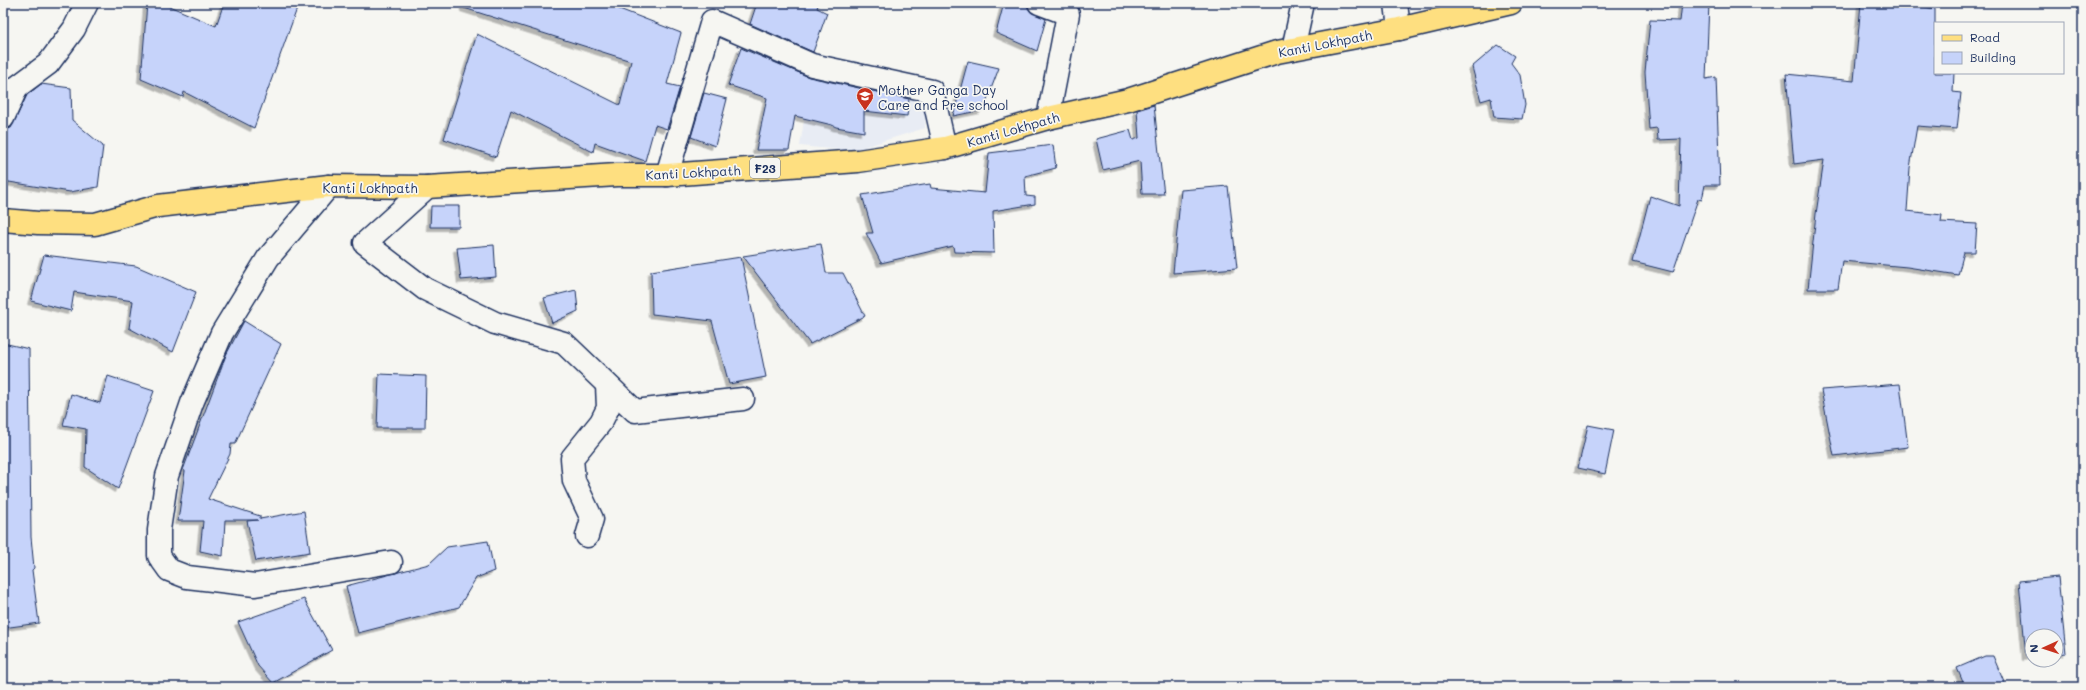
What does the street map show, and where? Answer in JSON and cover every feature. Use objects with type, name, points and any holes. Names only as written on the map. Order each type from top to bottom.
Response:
[{"type":"main road","name":"Kanti Lokhpath","points":[[3,220],[38,224],[95,224],[158,206],[330,186],[427,187],[617,175],[667,175],[858,161],[945,148],[1048,118],[1128,100],[1277,52],[1399,29],[1511,3]]},
{"type":"street","points":[[3,118],[16,87],[48,64],[74,29],[87,3]]},
{"type":"street","points":[[1039,3],[1070,8],[1048,118]]},
{"type":"street","points":[[1293,49],[1304,3]]},
{"type":"street","points":[[1396,3],[1399,29]]},
{"type":"street","points":[[667,175],[712,21],[812,65],[932,91],[945,148]]},
{"type":"street","points":[[330,186],[268,258],[222,333],[192,403],[167,476],[159,530],[159,556],[169,570],[187,577],[255,584],[391,562]]},
{"type":"street","points":[[427,187],[365,243],[425,289],[495,323],[564,343],[635,411],[743,400]]},
{"type":"street","points":[[587,536],[592,519],[574,481],[572,458],[601,422],[608,408],[607,385]]},
{"type":"shaded area","name":"Mother Ganga Day Care and Pre school","points":[[811,75],[926,93],[925,128],[851,151],[800,146]]},
{"type":"building","points":[[147,3],[162,3],[216,26],[224,3],[299,3],[254,128],[184,92],[183,97],[141,79]]},
{"type":"building","points":[[464,3],[604,3],[681,33],[667,84],[680,87],[667,129],[655,125],[645,161],[595,143],[593,152],[511,110],[496,157],[444,139],[477,34],[620,105],[631,61],[464,8]]},
{"type":"building","points":[[757,3],[819,3],[817,8],[827,13],[813,52],[750,24]]},
{"type":"building","points":[[1004,3],[1027,3],[1030,11],[1046,19],[1037,51],[996,33]]},
{"type":"building","points":[[1682,3],[1709,3],[1706,79],[1716,77],[1720,185],[1705,185],[1702,200],[1698,199],[1673,272],[1633,262],[1650,196],[1679,206],[1681,139],[1658,140],[1657,128],[1649,129],[1645,72],[1650,20],[1680,21]]},
{"type":"building","points":[[1861,3],[1902,3],[1935,9],[1934,74],[1954,74],[1953,92],[1961,93],[1957,129],[1917,126],[1910,168],[1907,211],[1942,215],[1941,222],[1977,224],[1975,252],[1964,252],[1958,275],[1907,267],[1842,261],[1838,289],[1808,289],[1816,214],[1824,160],[1794,164],[1786,74],[1854,81]]},
{"type":"building","points":[[1498,45],[1515,56],[1511,63],[1520,75],[1525,105],[1522,119],[1494,117],[1491,98],[1481,101],[1472,67]]},
{"type":"building","points":[[741,48],[809,77],[909,99],[907,116],[864,111],[864,132],[836,127],[795,116],[789,150],[756,150],[767,98],[728,85]]},
{"type":"building","points":[[968,61],[999,68],[983,110],[953,116]]},
{"type":"building","points":[[41,84],[71,88],[72,120],[103,146],[98,187],[70,192],[3,181],[3,130],[11,128],[27,95]]},
{"type":"building","points":[[704,93],[727,99],[715,146],[691,137]]},
{"type":"building","points":[[1154,105],[1164,194],[1142,194],[1140,161],[1103,170],[1096,139],[1130,130],[1133,140],[1139,138],[1137,110]]},
{"type":"building","points":[[1053,145],[1056,168],[1025,176],[1026,196],[1035,197],[1035,204],[993,211],[994,253],[954,252],[953,246],[881,263],[866,233],[873,233],[862,195],[930,184],[931,188],[985,193],[989,153]]},
{"type":"building","points":[[1228,186],[1237,268],[1173,273],[1181,190]]},
{"type":"building","points":[[431,206],[459,206],[459,227],[430,227]]},
{"type":"building","points":[[821,244],[826,273],[843,273],[865,316],[810,344],[743,256]]},
{"type":"building","points":[[494,245],[496,277],[461,280],[457,248]]},
{"type":"building","points":[[44,255],[136,266],[196,292],[173,352],[129,328],[133,301],[74,292],[71,311],[31,301]]},
{"type":"building","points":[[741,257],[766,377],[729,384],[712,321],[652,314],[651,271]]},
{"type":"building","points":[[576,290],[578,311],[552,323],[544,298]]},
{"type":"building","points":[[244,321],[281,344],[235,444],[231,444],[230,454],[208,499],[260,516],[260,519],[304,511],[310,552],[256,561],[247,521],[258,520],[225,520],[223,556],[200,551],[203,521],[178,521],[185,471],[183,470],[226,355]]},
{"type":"building","points":[[3,343],[29,349],[31,537],[34,568],[32,570],[39,623],[3,628]]},
{"type":"building","points":[[379,374],[426,376],[425,428],[377,428]]},
{"type":"building","points":[[108,376],[154,391],[118,489],[85,467],[86,429],[63,425],[71,394],[100,403]]},
{"type":"building","points":[[1900,384],[1908,447],[1834,456],[1821,390]]},
{"type":"building","points":[[1588,425],[1614,430],[1605,474],[1578,468]]},
{"type":"building","points":[[488,541],[494,571],[476,578],[459,607],[358,633],[346,586],[429,564],[447,547]]},
{"type":"building","points":[[2058,577],[2063,628],[2024,628],[2024,635],[2019,581]]},
{"type":"building","points":[[304,599],[332,650],[273,683],[258,666],[238,622]]},
{"type":"building","points":[[2064,634],[2066,653],[2064,653]]},
{"type":"building","points":[[1985,656],[1993,656],[2006,687],[1965,687],[1957,668]]},
{"type":"place","name":"Mother Ganga Day Care and Pre school","points":[[865,111]]}]
